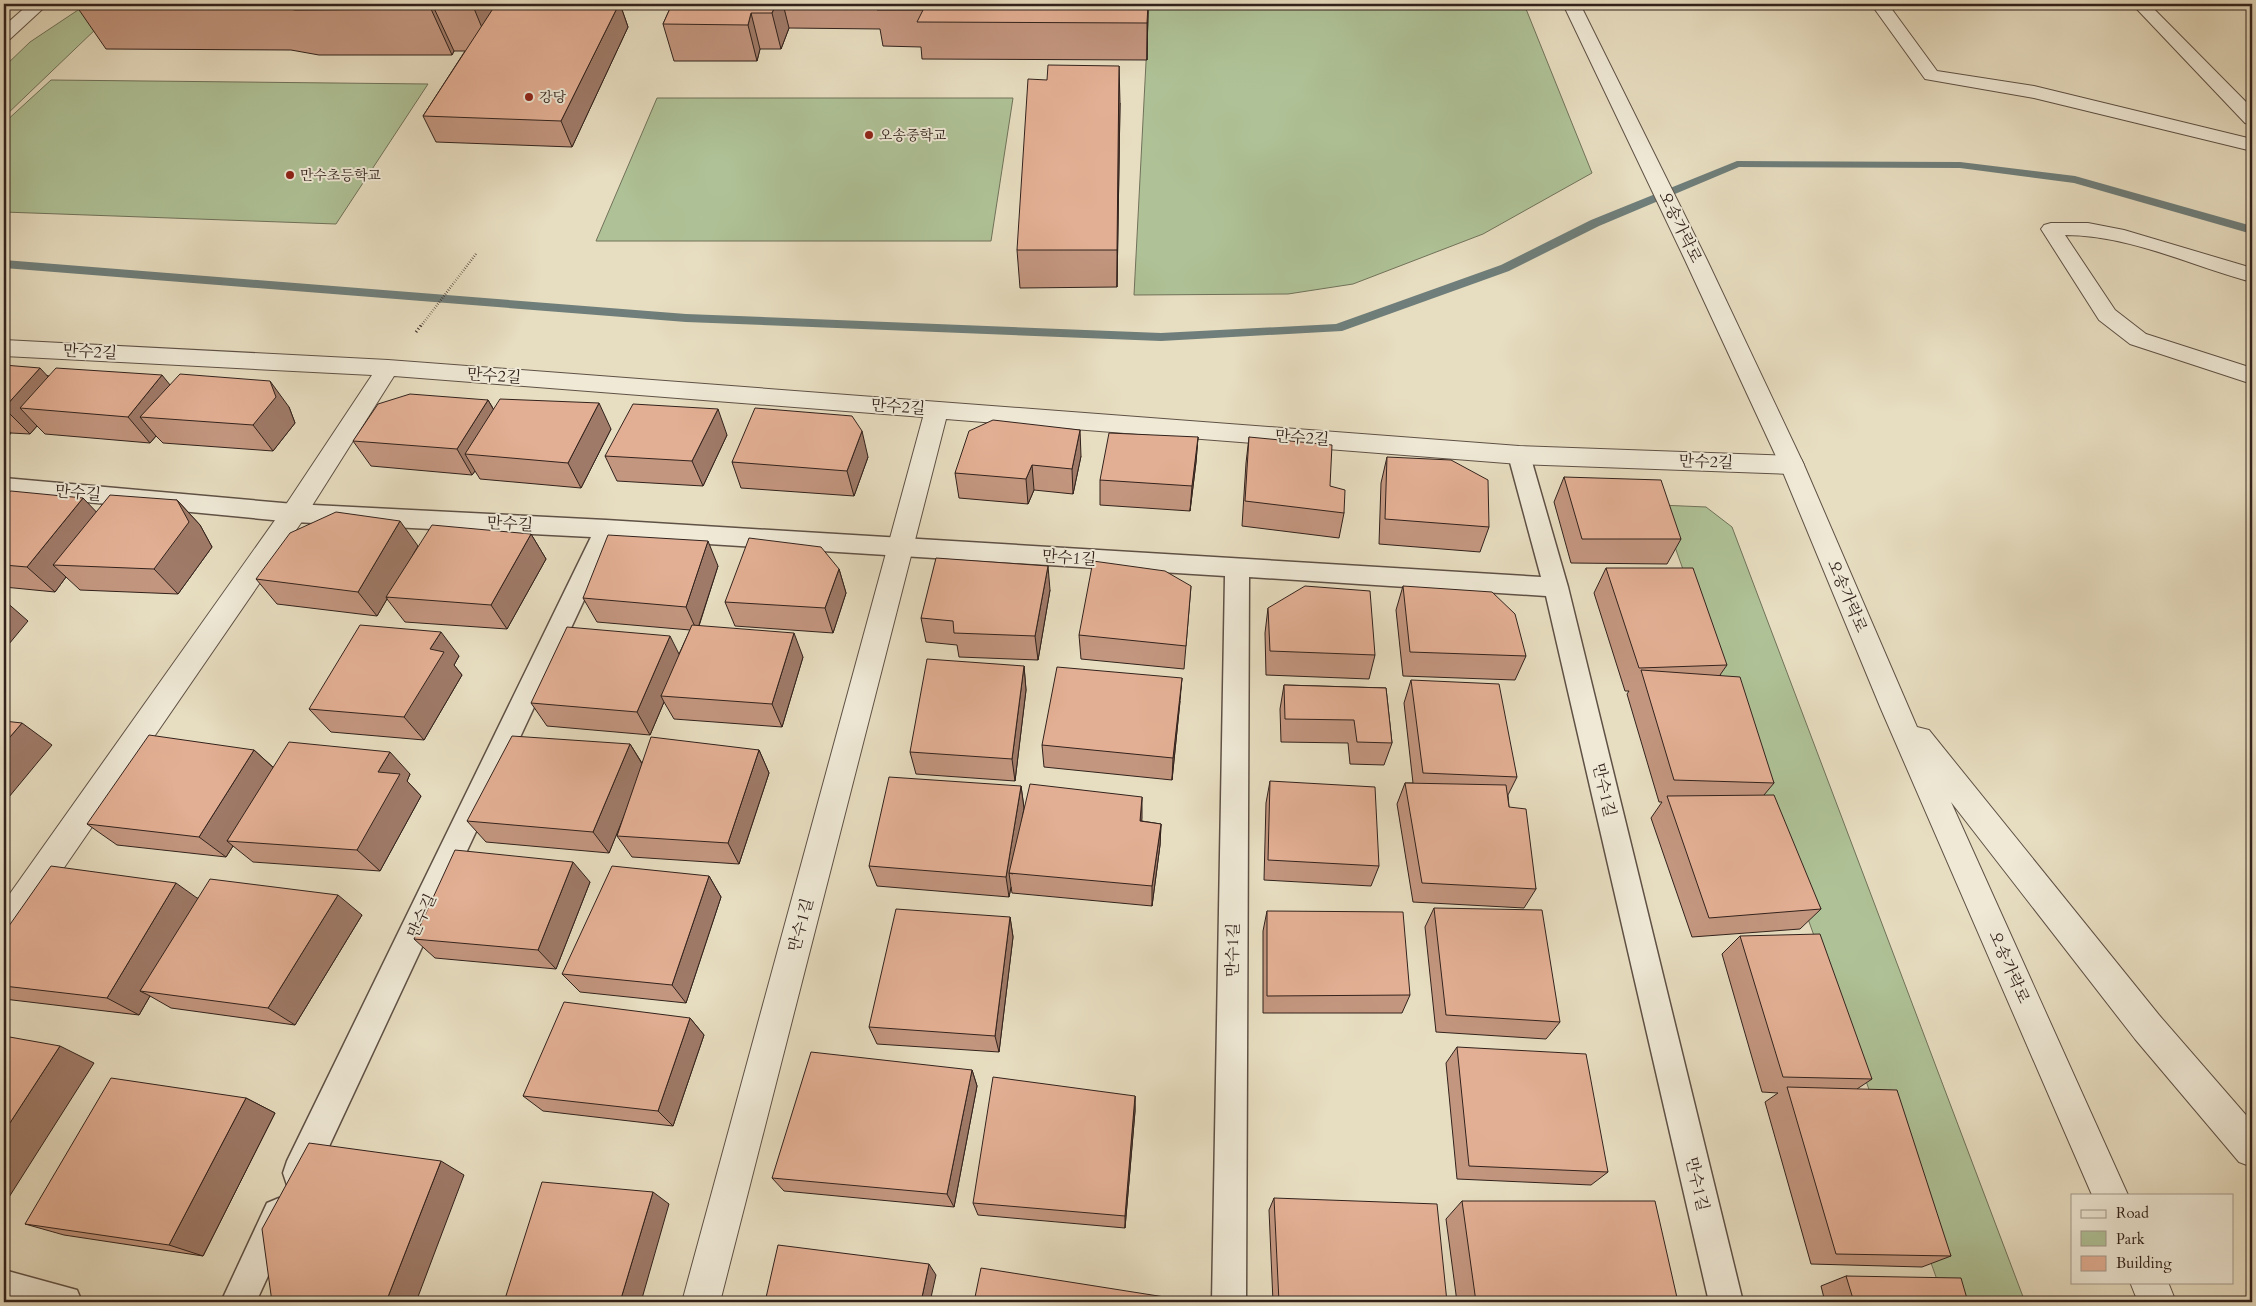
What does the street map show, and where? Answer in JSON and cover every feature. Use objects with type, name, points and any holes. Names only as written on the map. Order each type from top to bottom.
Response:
[{"type":"street","points":[[4,35],[39,4]]},
{"type":"street","name":"오송가락로","points":[[1571,4],[1696,260],[1792,465],[1895,709],[2110,1194]]},
{"type":"street","points":[[1879,4],[1930,75],[2034,92],[2252,145]]},
{"type":"street","points":[[2140,4],[2252,119]]},
{"type":"street","points":[[2252,275],[2124,236],[2088,229],[2051,229],[2107,315],[2138,339],[2252,376]]},
{"type":"street","name":"만수2길","points":[[4,348],[388,368],[1518,455],[1792,465]]},
{"type":"street","points":[[4,928],[294,512],[388,368]]},
{"type":"street","name":"만수1길","points":[[700,1302],[937,410]]},
{"type":"street","points":[[1895,709],[2147,1027],[2252,1149]]},
{"type":"street","points":[[2150,1284],[2157,1302]]},
{"type":"lane","points":[[1518,455],[1556,587]]},
{"type":"lane","name":"만수길","points":[[6,490],[294,512],[901,547]]},
{"type":"lane","name":"만수길","points":[[238,1302],[606,529]]},
{"type":"lane","name":"만수1길","points":[[901,547],[1556,587],[1726,1302]]},
{"type":"lane","name":"만수1길","points":[[1229,1302],[1237,568]]},
{"type":"lane","points":[[4,1287],[65,1302]]},
{"type":"path","points":[[388,368],[476,254]]},
{"type":"green space","points":[[122,4],[4,117],[4,67],[30,42],[81,8]]},
{"type":"green space","points":[[1149,4],[1524,4],[1592,173],[1483,234],[1353,284],[1288,294],[1134,295]]},
{"type":"green space","points":[[51,80],[428,84],[336,224],[4,212],[4,123]]},
{"type":"green space","points":[[657,98],[1013,98],[991,241],[596,241]]},
{"type":"green space","points":[[1660,505],[1706,507],[1732,527],[2025,1302],[1945,1302]]},
{"type":"building","points":[[266,4],[474,4],[473,6],[433,6],[431,9],[295,10]]},
{"type":"building","name":"강당","points":[[496,4],[619,4],[561,121],[423,116]]},
{"type":"building","points":[[672,4],[776,4],[772,13],[751,13],[748,25],[663,24]]},
{"type":"building","points":[[878,4],[1148,4],[1147,23],[917,22],[923,10],[877,10]]},
{"type":"building","points":[[1048,65],[1119,66],[1117,250],[1017,250],[1028,79],[1047,80]]},
{"type":"building","points":[[4,365],[40,368],[4,408]]},
{"type":"building","points":[[56,368],[162,375],[128,417],[20,408]]},
{"type":"building","points":[[180,374],[270,381],[276,397],[253,425],[140,417]]},
{"type":"building","points":[[410,394],[488,400],[457,449],[353,441],[378,404]]},
{"type":"building","points":[[500,399],[599,403],[568,463],[465,454]]},
{"type":"building","points":[[633,404],[718,409],[692,461],[605,456]]},
{"type":"building","points":[[755,408],[852,416],[862,431],[847,471],[732,462]]},
{"type":"building","points":[[993,420],[1080,430],[1072,469],[1032,465],[1026,479],[955,473],[969,431]]},
{"type":"building","points":[[1109,433],[1198,437],[1192,486],[1100,480]]},
{"type":"building","points":[[1249,437],[1332,445],[1330,486],[1345,490],[1344,513],[1245,501]]},
{"type":"building","points":[[1387,457],[1451,460],[1488,480],[1489,527],[1385,519]]},
{"type":"building","points":[[1564,477],[1661,480],[1681,539],[1582,539]]},
{"type":"building","points":[[11,491],[83,498],[27,567],[4,565],[4,494]]},
{"type":"building","points":[[110,495],[177,500],[189,522],[154,569],[53,565]]},
{"type":"building","points":[[336,512],[400,521],[358,592],[256,579],[290,533]]},
{"type":"building","points":[[432,525],[531,534],[491,605],[386,597]]},
{"type":"building","points":[[608,535],[708,541],[686,607],[583,598]]},
{"type":"building","points":[[749,538],[821,547],[839,569],[825,608],[725,602]]},
{"type":"building","points":[[936,558],[1048,566],[1035,636],[954,633],[953,621],[921,618]]},
{"type":"building","points":[[1093,561],[1165,571],[1191,586],[1186,646],[1079,635]]},
{"type":"building","points":[[1606,568],[1693,568],[1727,665],[1639,668]]},
{"type":"building","points":[[1305,586],[1370,591],[1375,655],[1270,651],[1268,608]]},
{"type":"building","points":[[1403,586],[1492,592],[1515,614],[1526,656],[1410,652]]},
{"type":"building","points":[[360,625],[441,632],[430,649],[444,652],[404,717],[309,709]]},
{"type":"building","points":[[692,625],[794,633],[772,704],[661,696]]},
{"type":"building","points":[[567,627],[670,636],[637,712],[531,703]]},
{"type":"building","points":[[927,659],[1024,666],[1012,759],[910,752]]},
{"type":"building","points":[[1057,667],[1182,678],[1173,758],[1042,745]]},
{"type":"building","points":[[1641,670],[1740,677],[1774,783],[1674,780]]},
{"type":"building","points":[[1411,680],[1499,684],[1517,777],[1423,773]]},
{"type":"building","points":[[1284,685],[1386,688],[1392,743],[1357,742],[1354,720],[1285,719]]},
{"type":"building","points":[[4,721],[22,723],[4,744]]},
{"type":"building","points":[[149,735],[254,750],[199,837],[87,824]]},
{"type":"building","points":[[512,736],[630,744],[593,832],[467,821]]},
{"type":"building","points":[[651,737],[759,750],[728,843],[617,836]]},
{"type":"building","points":[[289,742],[390,752],[378,772],[400,774],[357,850],[227,841]]},
{"type":"building","points":[[889,777],[1021,786],[1006,877],[869,866]]},
{"type":"building","points":[[1270,781],[1375,787],[1379,866],[1268,860]]},
{"type":"building","points":[[1405,783],[1506,785],[1509,807],[1526,809],[1536,889],[1422,883]]},
{"type":"building","points":[[1030,784],[1142,797],[1140,821],[1161,824],[1152,886],[1009,873]]},
{"type":"building","points":[[1774,795],[1821,909],[1709,918],[1667,796]]},
{"type":"building","points":[[455,850],[573,862],[538,950],[414,939]]},
{"type":"building","points":[[51,866],[176,883],[107,998],[4,986],[4,933]]},
{"type":"building","points":[[612,866],[709,876],[672,985],[562,974]]},
{"type":"building","points":[[210,879],[338,895],[268,1008],[140,991]]},
{"type":"building","points":[[1434,908],[1542,910],[1560,1022],[1446,1015]]},
{"type":"building","points":[[896,909],[1010,917],[995,1036],[869,1027]]},
{"type":"building","points":[[1267,911],[1403,912],[1410,995],[1267,996]]},
{"type":"building","points":[[1820,934],[1872,1079],[1783,1077],[1740,936]]},
{"type":"building","points":[[564,1002],[690,1018],[658,1111],[523,1096]]},
{"type":"building","points":[[4,1036],[60,1046],[4,1132]]},
{"type":"building","points":[[1457,1047],[1586,1054],[1608,1172],[1469,1166]]},
{"type":"building","points":[[811,1052],[972,1070],[947,1194],[772,1178]]},
{"type":"building","points":[[993,1077],[1135,1096],[1125,1216],[973,1203]]},
{"type":"building","points":[[111,1078],[246,1098],[169,1245],[25,1224]]},
{"type":"building","points":[[1787,1087],[1897,1090],[1951,1256],[1836,1254]]},
{"type":"building","points":[[309,1143],[441,1161],[386,1302],[272,1302],[262,1229]]},
{"type":"building","points":[[542,1182],[653,1192],[620,1302],[504,1302]]},
{"type":"building","points":[[1274,1198],[1437,1204],[1447,1302],[1279,1302]]},
{"type":"building","points":[[1462,1201],[1655,1201],[1678,1302],[1476,1302]]},
{"type":"building","points":[[778,1245],[929,1264],[921,1302],[765,1302]]},
{"type":"building","points":[[981,1268],[1171,1298],[1171,1302],[974,1302]]},
{"type":"building","points":[[1846,1276],[1961,1278],[1968,1302],[1854,1302]]},
{"type":"waterway","points":[[4,264],[686,318],[1161,337],[1337,328],[1505,268],[1595,223],[1737,164],[1960,165],[2075,180],[2252,230]]},
{"type":"place","name":"강당","points":[[529,97]]},
{"type":"place","name":"오송중학교","points":[[869,135]]},
{"type":"place","name":"만수초등학교","points":[[290,175]]}]
